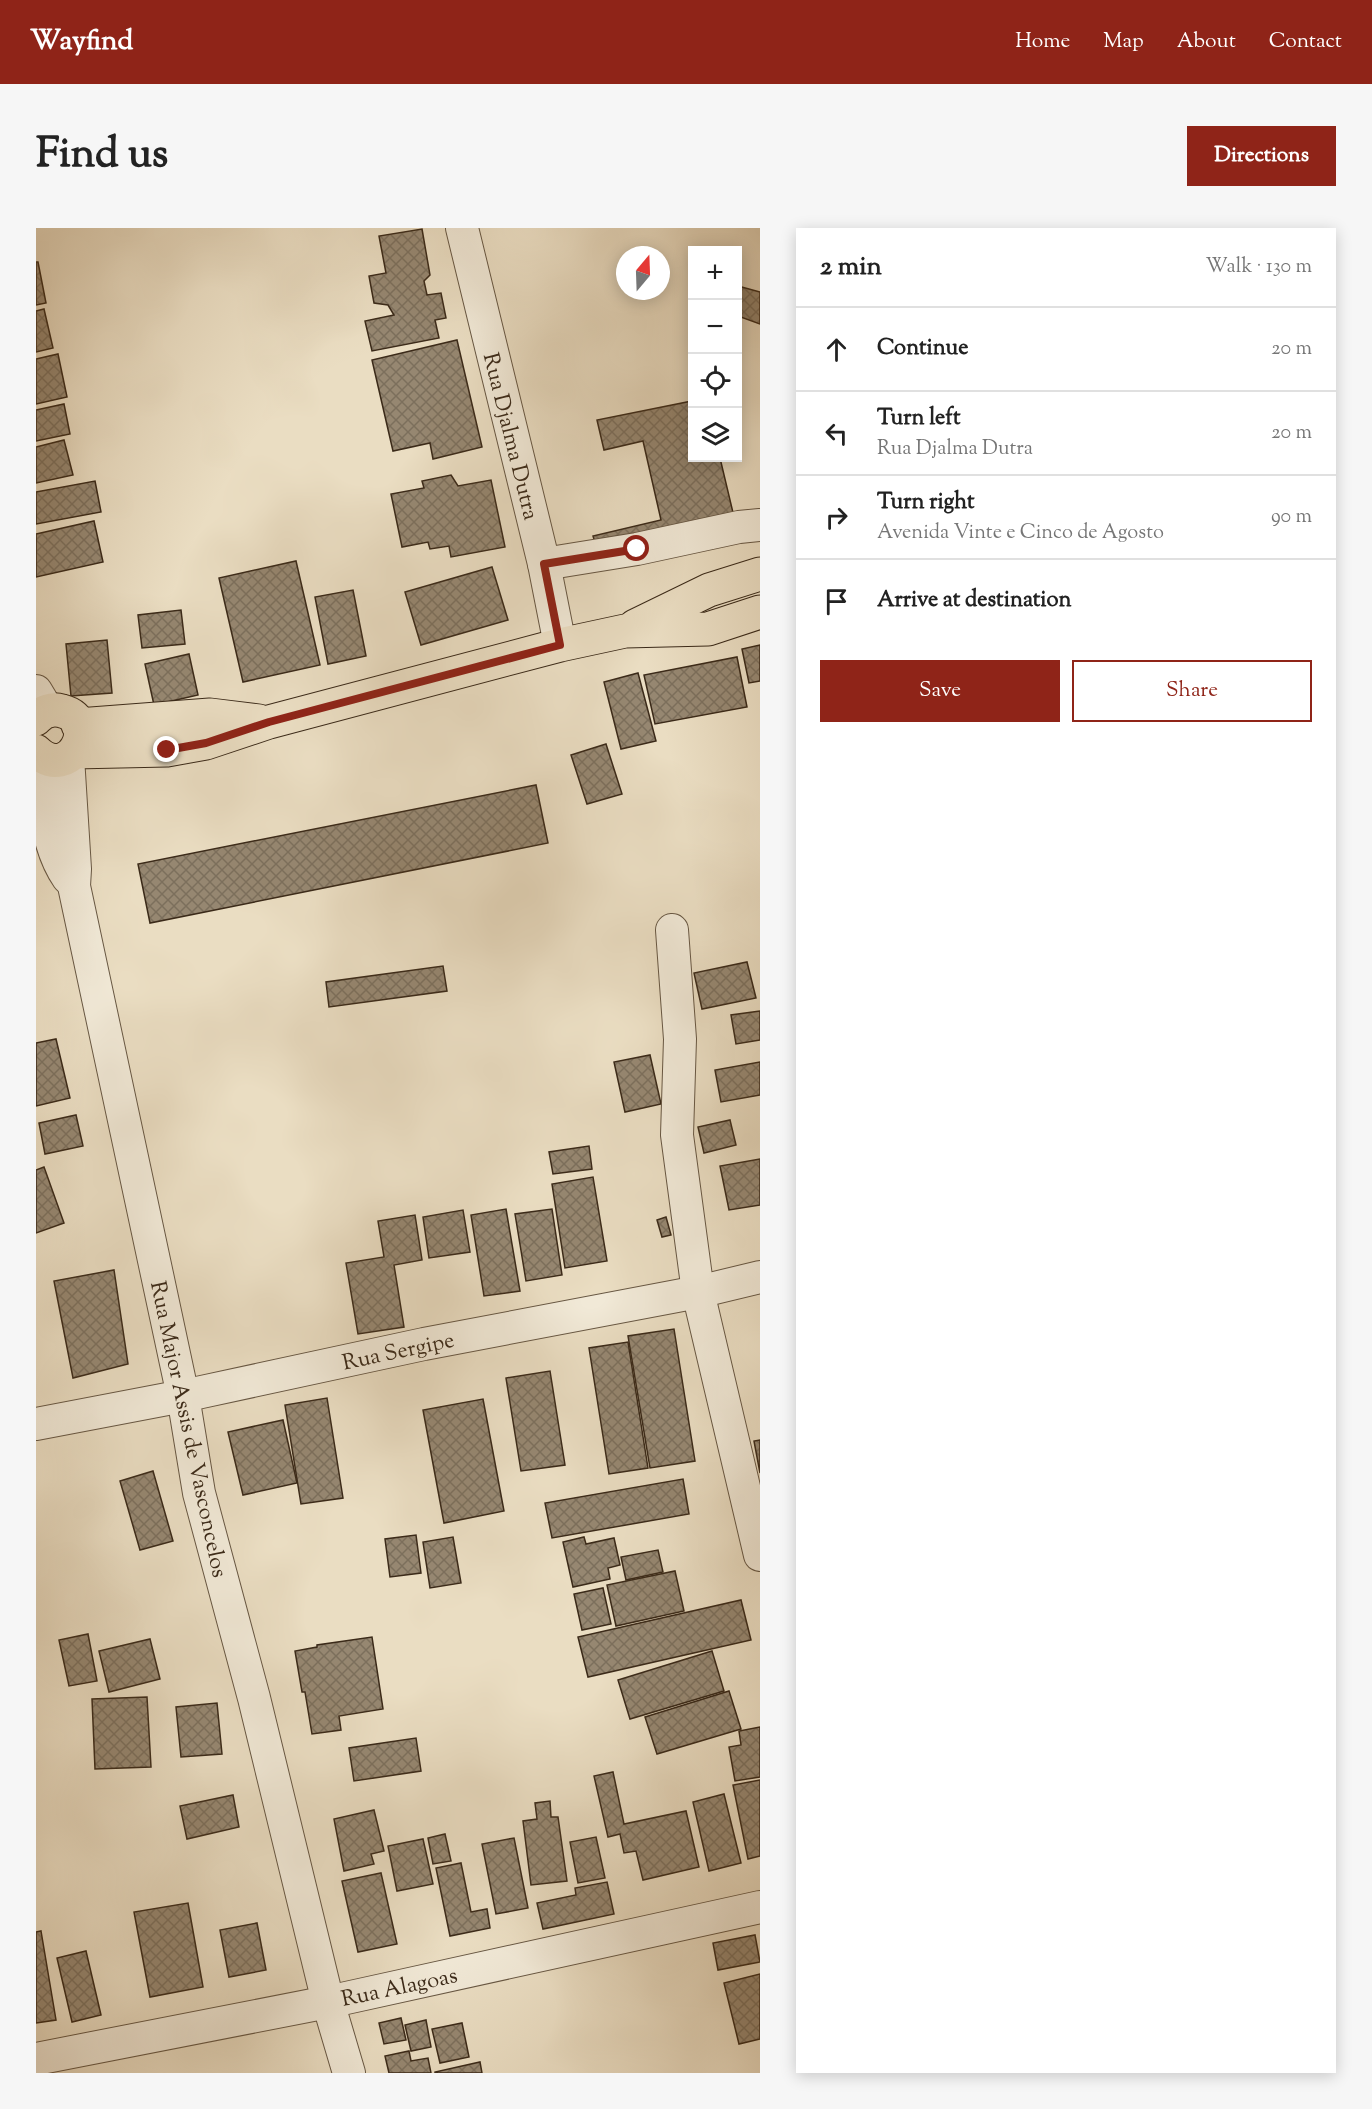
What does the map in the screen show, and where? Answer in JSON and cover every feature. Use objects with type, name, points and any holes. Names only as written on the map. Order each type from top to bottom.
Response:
[{"type":"main road","points":[[625,631],[709,590],[760,574]]},
{"type":"main road","points":[[40,708],[64,711],[74,718],[59,748],[167,750],[206,743],[269,722],[560,645],[625,631],[708,628],[760,612]]},
{"type":"street","name":"Rua Djalma Dutra","points":[[462,228],[544,564],[560,645]]},
{"type":"street","points":[[544,564],[760,525]]},
{"type":"street","name":"Rua Major Assis de Vasconcelos","points":[[59,748],[75,869],[74,886],[183,1396],[199,1493],[254,1698],[328,2002],[349,2073]]},
{"type":"street","points":[[672,930],[680,1039],[677,1135],[698,1292],[760,1555]]},
{"type":"street","name":"Rua Sergipe","points":[[36,1424],[183,1396],[424,1344],[698,1292],[760,1277]]},
{"type":"street","name":"Rua Alagoas","points":[[36,2058],[328,2002],[760,1907]]},
{"type":"building","points":[[422,229],[430,275],[424,281],[427,295],[441,293],[446,318],[435,320],[439,338],[372,351],[365,321],[394,315],[388,305],[374,303],[369,276],[386,273],[379,236]]},
{"type":"building","points":[[36,262],[38,262],[46,303],[36,305]]},
{"type":"building","points":[[742,287],[760,292],[760,324],[742,317]]},
{"type":"building","points":[[44,309],[53,348],[36,352],[36,311]]},
{"type":"building","points":[[457,340],[482,447],[433,459],[430,443],[393,451],[372,360]]},
{"type":"building","points":[[58,354],[67,397],[36,404],[36,359]]},
{"type":"building","points":[[688,402],[688,462],[721,462],[735,521],[598,552],[593,536],[661,520],[643,441],[604,450],[597,420]]},
{"type":"building","points":[[64,404],[70,434],[36,441],[36,410]]},
{"type":"building","points":[[64,440],[73,475],[36,483],[36,447]]},
{"type":"building","points":[[451,475],[458,486],[491,480],[505,547],[451,557],[449,546],[430,549],[428,542],[402,547],[391,494],[424,488],[422,481]]},
{"type":"building","points":[[95,481],[101,512],[36,524],[36,492]]},
{"type":"building","points":[[94,521],[103,562],[36,577],[36,534]]},
{"type":"building","points":[[296,561],[320,665],[243,682],[219,578]]},
{"type":"building","points":[[492,567],[508,620],[421,645],[405,592]]},
{"type":"building","points":[[353,590],[366,656],[328,664],[315,597]]},
{"type":"building","points":[[181,610],[185,644],[142,648],[138,615]]},
{"type":"building","points":[[107,640],[112,693],[71,696],[66,644]]},
{"type":"building","points":[[760,645],[760,681],[749,683],[742,649]]},
{"type":"building","points":[[189,654],[198,695],[154,705],[145,664]]},
{"type":"building","points":[[737,657],[747,707],[655,724],[644,675]]},
{"type":"building","points":[[638,673],[656,741],[621,749],[604,682]]},
{"type":"building","points":[[606,744],[622,794],[587,804],[571,755]]},
{"type":"building","points":[[536,785],[548,843],[150,923],[138,864]]},
{"type":"building","points":[[747,962],[756,998],[702,1009],[694,973]]},
{"type":"building","points":[[443,966],[447,991],[329,1007],[326,982]]},
{"type":"building","points":[[760,1011],[760,1040],[736,1044],[731,1015]]},
{"type":"building","points":[[56,1039],[70,1098],[36,1106],[36,1043]]},
{"type":"building","points":[[650,1055],[661,1104],[625,1112],[614,1062]]},
{"type":"building","points":[[760,1062],[760,1095],[721,1102],[715,1070]]},
{"type":"building","points":[[76,1115],[83,1146],[45,1154],[39,1123]]},
{"type":"building","points":[[730,1120],[736,1145],[704,1153],[698,1127]]},
{"type":"building","points":[[589,1146],[592,1169],[553,1174],[549,1152]]},
{"type":"building","points":[[760,1159],[760,1205],[729,1210],[720,1166]]},
{"type":"building","points":[[44,1167],[64,1223],[36,1233],[36,1170]]},
{"type":"building","points":[[593,1177],[607,1261],[565,1268],[552,1184]]},
{"type":"building","points":[[506,1209],[520,1291],[484,1296],[471,1215]]},
{"type":"building","points":[[552,1209],[562,1275],[526,1281],[515,1214]]},
{"type":"building","points":[[463,1210],[470,1252],[429,1258],[423,1217]]},
{"type":"building","points":[[415,1215],[422,1260],[394,1265],[404,1327],[358,1334],[346,1263],[384,1257],[378,1221]]},
{"type":"building","points":[[666,1217],[671,1235],[662,1237],[657,1220]]},
{"type":"building","points":[[114,1270],[128,1364],[73,1378],[54,1281]]},
{"type":"building","points":[[674,1329],[695,1461],[650,1468],[628,1336]]},
{"type":"building","points":[[628,1342],[648,1468],[609,1474],[589,1348]]},
{"type":"building","points":[[550,1371],[565,1465],[521,1471],[506,1378]]},
{"type":"building","points":[[327,1398],[343,1498],[301,1504],[285,1405]]},
{"type":"building","points":[[483,1399],[504,1511],[444,1523],[423,1410]]},
{"type":"building","points":[[283,1420],[297,1483],[243,1495],[228,1432]]},
{"type":"building","points":[[760,1440],[760,1473],[754,1441]]},
{"type":"building","points":[[153,1471],[173,1541],[140,1550],[120,1481]]},
{"type":"building","points":[[683,1479],[689,1514],[552,1538],[545,1503]]},
{"type":"building","points":[[416,1535],[421,1573],[390,1577],[385,1539]]},
{"type":"building","points":[[453,1537],[461,1583],[430,1588],[423,1542]]},
{"type":"building","points":[[584,1537],[586,1544],[614,1538],[620,1565],[608,1568],[610,1579],[573,1587],[563,1542]]},
{"type":"building","points":[[658,1550],[663,1572],[626,1580],[621,1557]]},
{"type":"building","points":[[675,1571],[684,1611],[616,1626],[607,1585]]},
{"type":"building","points":[[603,1588],[611,1624],[582,1630],[574,1594]]},
{"type":"building","points":[[741,1600],[751,1640],[588,1677],[578,1637]]},
{"type":"building","points":[[88,1634],[97,1681],[69,1686],[59,1640]]},
{"type":"building","points":[[372,1637],[383,1709],[339,1716],[341,1730],[312,1734],[295,1651],[317,1647],[317,1645]]},
{"type":"building","points":[[150,1639],[160,1679],[109,1692],[99,1651]]},
{"type":"building","points":[[712,1651],[724,1691],[630,1719],[618,1680]]},
{"type":"building","points":[[729,1691],[741,1729],[657,1754],[645,1717]]},
{"type":"building","points":[[147,1697],[151,1767],[95,1769],[92,1699]]},
{"type":"building","points":[[217,1703],[222,1754],[181,1757],[176,1707]]},
{"type":"building","points":[[760,1727],[760,1777],[735,1781],[729,1747],[741,1745],[739,1731]]},
{"type":"building","points":[[416,1738],[421,1771],[354,1781],[349,1748]]},
{"type":"building","points":[[613,1772],[624,1824],[686,1811],[699,1867],[643,1880],[636,1851],[624,1853],[620,1834],[608,1837],[594,1776]]},
{"type":"building","points":[[760,1780],[760,1856],[748,1859],[733,1785]]},
{"type":"building","points":[[724,1794],[741,1863],[709,1871],[693,1802]]},
{"type":"building","points":[[233,1795],[239,1827],[187,1839],[180,1806]]},
{"type":"building","points":[[550,1801],[551,1817],[558,1817],[567,1881],[531,1885],[523,1821],[537,1819],[535,1803]]},
{"type":"building","points":[[374,1810],[384,1851],[371,1854],[374,1864],[344,1871],[334,1819]]},
{"type":"building","points":[[445,1834],[451,1861],[433,1864],[428,1838]]},
{"type":"building","points":[[596,1837],[605,1878],[578,1883],[570,1842]]},
{"type":"building","points":[[514,1838],[528,1908],[496,1914],[482,1844]]},
{"type":"building","points":[[423,1839],[433,1884],[397,1891],[388,1846]]},
{"type":"building","points":[[461,1863],[471,1912],[487,1909],[490,1928],[450,1936],[436,1868]]},
{"type":"building","points":[[381,1873],[397,1944],[358,1952],[342,1881]]},
{"type":"building","points":[[607,1882],[614,1914],[543,1929],[537,1903],[576,1895],[575,1888]]},
{"type":"building","points":[[188,1903],[203,1987],[150,1997],[134,1912]]},
{"type":"building","points":[[257,1923],[266,1970],[229,1977],[220,1930]]},
{"type":"building","points":[[41,1931],[56,2020],[36,2023],[36,1932]]},
{"type":"building","points":[[755,1935],[760,1962],[718,1970],[713,1943]]},
{"type":"building","points":[[86,1951],[101,2015],[72,2022],[57,1958]]},
{"type":"building","points":[[760,1974],[760,2039],[739,2044],[724,1983]]},
{"type":"building","points":[[401,2018],[406,2040],[384,2044],[379,2023]]},
{"type":"building","points":[[426,2020],[431,2047],[411,2051],[405,2025]]},
{"type":"building","points":[[462,2023],[469,2057],[440,2063],[432,2029]]},
{"type":"building","points":[[409,2051],[411,2061],[428,2058],[431,2073],[389,2073],[385,2056]]},
{"type":"building","points":[[480,2062],[482,2073],[435,2073],[435,2072]]},
{"type":"route","points":[[167,750],[206,743],[269,722],[560,645],[544,564],[637,549]]}]
